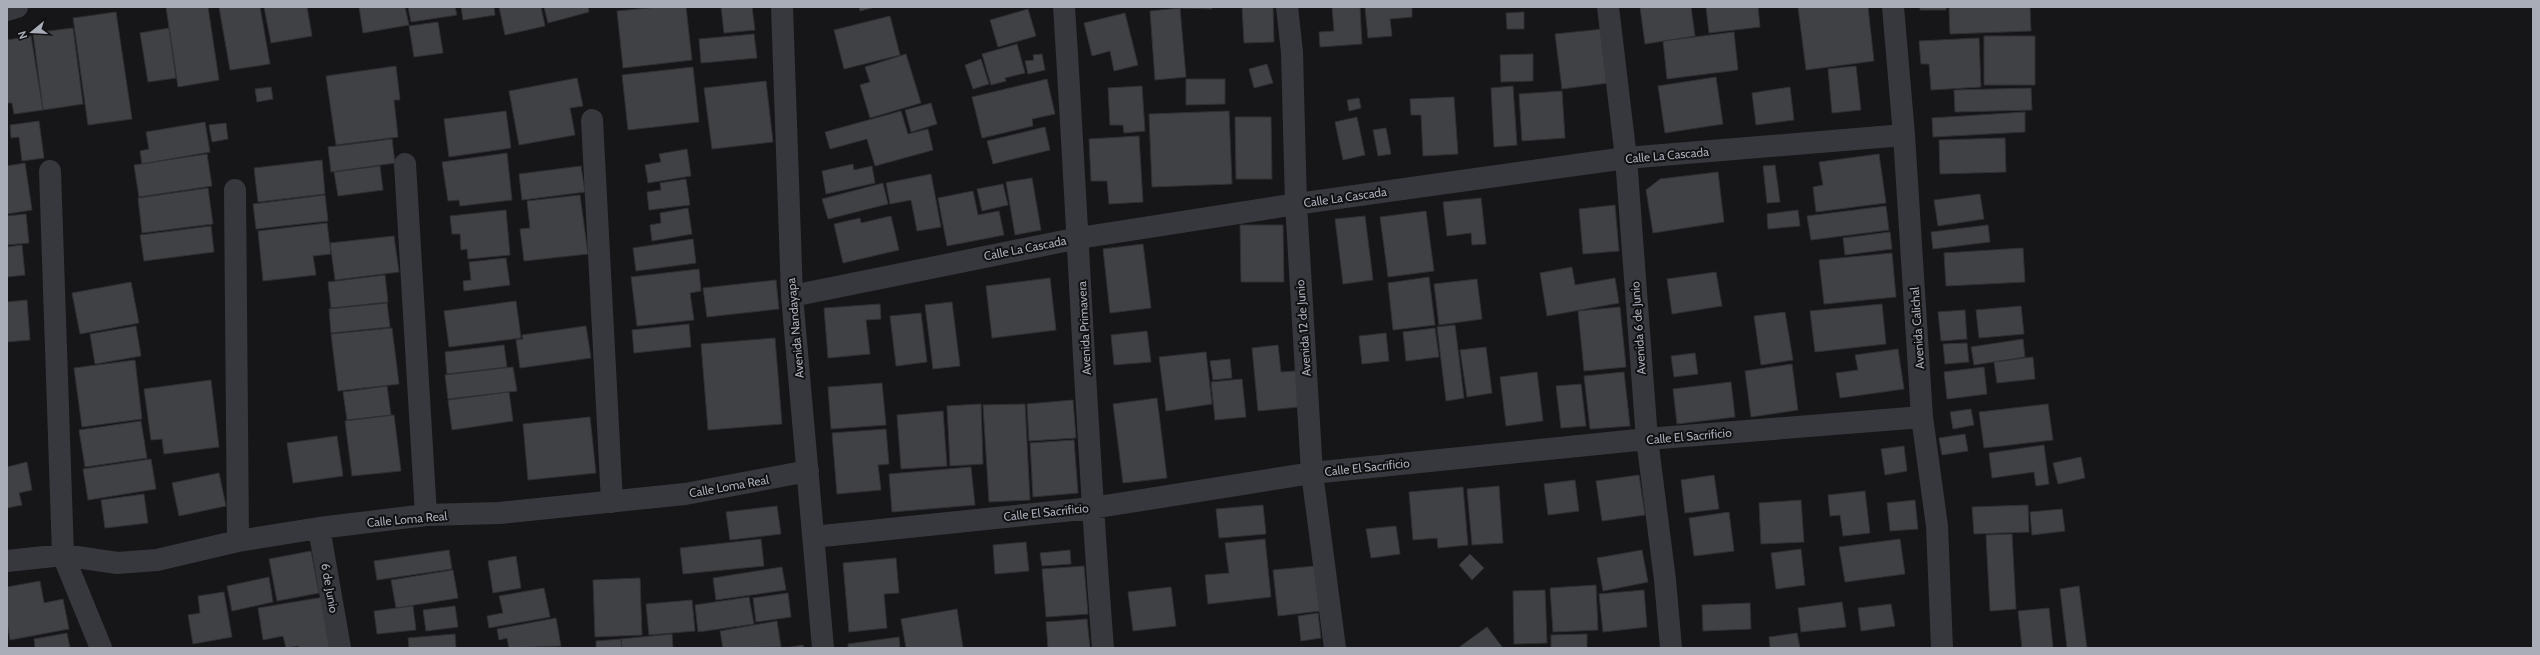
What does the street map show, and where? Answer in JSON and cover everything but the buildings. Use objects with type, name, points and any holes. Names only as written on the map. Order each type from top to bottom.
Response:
[{"type":"street","points":[[7,10],[17,7]]},
{"type":"street","name":"Avenida Nandayapa","points":[[782,7],[792,296],[823,648]]},
{"type":"street","name":"Avenida Primavera","points":[[1064,7],[1079,238],[1092,508],[1103,648]]},
{"type":"street","name":"Avenida 12 de Junio","points":[[1287,7],[1292,52],[1296,204],[1312,473],[1335,648]]},
{"type":"street","name":"Avenida 6 de Junio","points":[[1608,7],[1626,158],[1647,440],[1665,580],[1671,648]]},
{"type":"street","name":"Avenida Calichal","points":[[1893,7],[1904,135],[1922,417],[1937,526],[1942,648]]},
{"type":"street","points":[[592,120],[612,502]]},
{"type":"street","name":"Calle La Cascada","points":[[792,296],[1079,238],[1296,204],[1626,158],[1904,135]]},
{"type":"street","points":[[406,164],[426,515]]},
{"type":"street","points":[[50,171],[63,555],[101,648]]},
{"type":"street","points":[[236,190],[238,541]]},
{"type":"street","name":"Calle El Sacrificio","points":[[814,537],[1092,508],[1312,473],[1647,440],[1922,417]]},
{"type":"street","name":"Calle Loma Real","points":[[7,561],[63,555],[117,563],[157,560],[238,541],[319,528],[426,515],[499,513],[685,494],[808,471]]},
{"type":"street","name":"6 de Junio","points":[[319,528],[340,648]]}]
